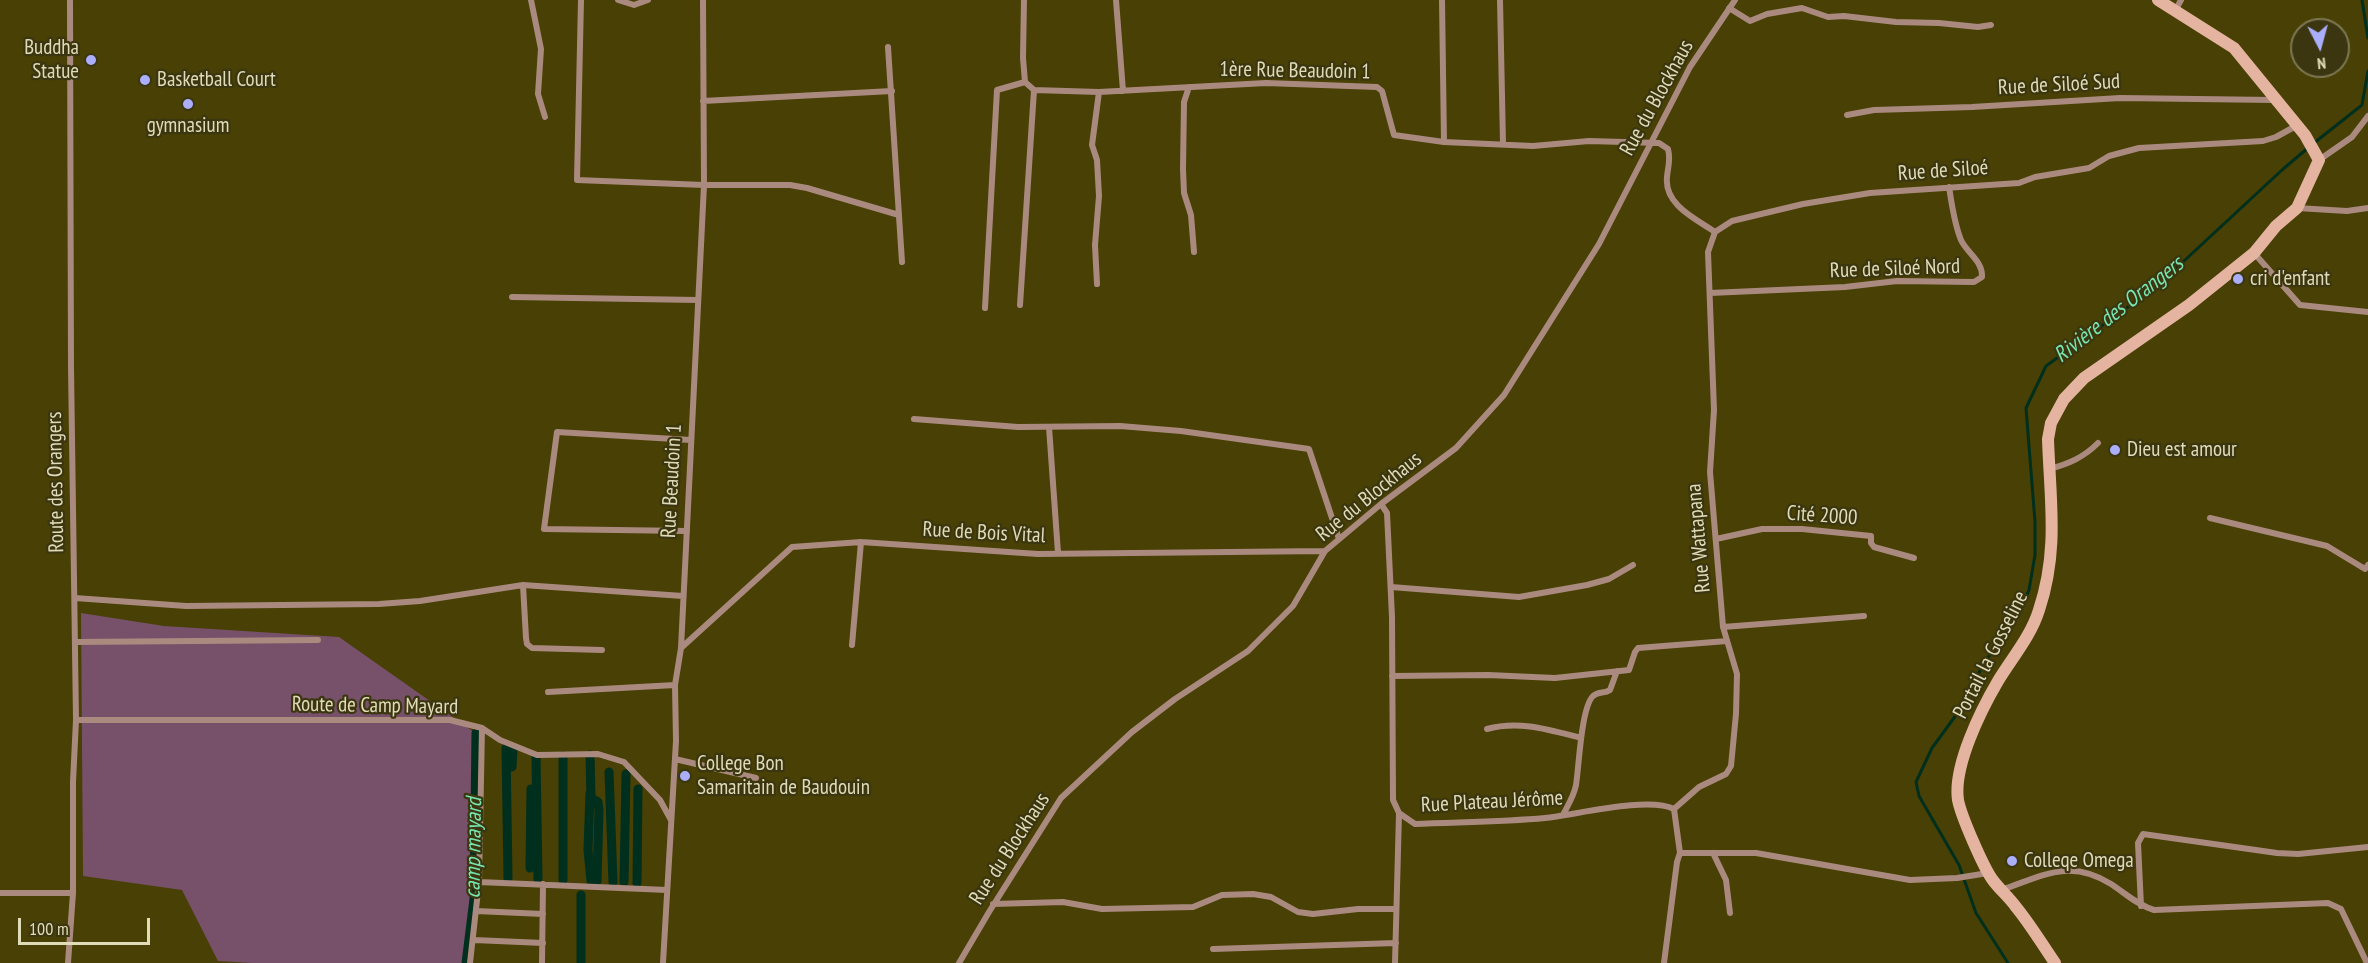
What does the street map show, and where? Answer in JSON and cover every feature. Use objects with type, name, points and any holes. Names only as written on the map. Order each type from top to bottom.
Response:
[{"type":"street","name":"Route des Orangers","points":[[68,963],[73,893],[73,782],[76,720],[71,367],[70,0]]},
{"type":"street","points":[[531,0],[540,48],[538,94],[545,117]]},
{"type":"street","points":[[581,0],[577,180],[704,185],[790,185],[899,215]]},
{"type":"street","points":[[618,0],[634,4],[648,0]]},
{"type":"street","name":"Rue Beaudoin 1","points":[[663,963],[675,759],[675,685],[681,648],[704,185],[703,0]]},
{"type":"street","points":[[1020,305],[1034,90],[1025,82],[1024,0]]},
{"type":"street","points":[[1116,0],[1123,91]]},
{"type":"street","points":[[1442,0],[1444,142]]},
{"type":"street","points":[[1500,0],[1503,144]]},
{"type":"street","name":"Rue du Blockhaus","points":[[959,963],[993,904],[1061,798],[1132,732],[1175,699],[1248,651],[1293,606],[1324,551],[1381,504],[1456,448],[1504,395],[1599,244],[1690,67],[1735,0]]},
{"type":"street","points":[[2158,0],[2178,5],[2234,48],[2301,130],[2317,157],[2352,137],[2368,116]]},
{"type":"street","points":[[1730,8],[1750,21],[1767,14],[1802,8],[1828,17],[1844,16],[1978,27],[1991,25]]},
{"type":"street","points":[[888,46],[902,262]]},
{"type":"street","points":[[985,308],[997,90],[1025,82]]},
{"type":"street","name":"1ère Rue Beaudoin 1","points":[[1034,90],[1099,92],[1266,83],[1377,87],[1382,91],[1394,135],[1444,142],[1533,146],[1589,141],[1650,143]]},
{"type":"street","points":[[1189,87],[1184,102],[1183,169],[1184,193],[1191,215],[1194,252]]},
{"type":"street","points":[[703,101],[892,91]]},
{"type":"street","points":[[1097,284],[1095,245],[1099,196],[1097,160],[1092,145],[1099,92]]},
{"type":"street","name":"Rue de Siloé Sud","points":[[1846,115],[1874,110],[2120,98],[2275,100]]},
{"type":"street","name":"Rue de Siloé","points":[[1715,232],[1732,221],[1803,204],[1870,193],[2019,183],[2035,177],[2089,168],[2109,156],[2139,148],[2263,141],[2301,130]]},
{"type":"street","points":[[1650,143],[1659,142],[1668,149],[1671,164],[1667,179],[1669,195],[1680,208],[1715,232]]},
{"type":"street","name":"Portail la Gosseline","points":[[2055,963],[1989,873],[1958,801],[1959,770],[1965,750],[1998,682],[2038,613],[2053,549],[2048,439],[2051,423],[2064,399],[2084,378],[2189,306],[2254,253],[2276,226],[2297,208],[2317,157]]},
{"type":"street","name":"Rue de Siloé Nord","points":[[1710,293],[1845,287],[1897,281],[1974,282],[1982,277],[1983,270],[1962,243],[1954,218],[1949,187]]},
{"type":"street","points":[[2297,208],[2347,211],[2368,208]]},
{"type":"street","name":"Rue Wattapana","points":[[1674,809],[1699,787],[1726,774],[1731,766],[1737,674],[1723,627],[1710,472],[1714,410],[1708,252],[1715,232]]},
{"type":"street","points":[[2254,253],[2300,305],[2368,312]]},
{"type":"street","points":[[512,297],[698,300]]},
{"type":"street","points":[[914,419],[1018,427],[1120,426],[1170,430],[1310,449],[1339,539]]},
{"type":"street","points":[[1049,427],[1058,553]]},
{"type":"street","points":[[687,531],[544,528],[557,432],[691,440]]},
{"type":"street","points":[[2049,470],[2086,455],[2098,443]]},
{"type":"street","name":"Rue Plateau Jérôme","points":[[1381,504],[1387,513],[1391,587],[1393,800],[1399,813],[1414,824],[1546,818],[1629,806],[1665,806],[1674,809]]},
{"type":"street","points":[[2210,518],[2328,546],[2365,569],[2368,566]]},
{"type":"street","name":"Cité 2000","points":[[1716,539],[1761,530],[1802,529],[1871,536],[1874,548],[1914,558]]},
{"type":"street","points":[[852,645],[861,542]]},
{"type":"street","name":"Rue de Bois Vital","points":[[681,648],[792,547],[861,542],[1058,553],[1324,551]]},
{"type":"street","points":[[1391,587],[1519,597],[1609,579],[1633,565]]},
{"type":"street","points":[[523,585],[527,644],[532,648],[602,650]]},
{"type":"street","points":[[75,598],[186,606],[379,604],[420,601],[523,585],[683,596]]},
{"type":"street","points":[[1723,627],[1864,616]]},
{"type":"street","points":[[75,642],[318,640]]},
{"type":"street","points":[[1392,676],[1488,675],[1555,678],[1629,670],[1638,648],[1727,641]]},
{"type":"street","points":[[1563,815],[1573,797],[1576,785],[1581,738],[1590,700],[1598,693],[1610,690],[1617,671]]},
{"type":"street","points":[[548,692],[675,685]]},
{"type":"street","name":"Route de Camp Mayard","points":[[76,720],[450,720],[482,728],[500,740],[537,755],[598,754],[624,762],[660,801],[671,821]]},
{"type":"street","points":[[1487,729],[1500,725],[1520,724],[1581,738]]},
{"type":"street","points":[[470,963],[479,882],[482,728]]},
{"type":"street","points":[[675,759],[756,778]]},
{"type":"street","points":[[1664,963],[1680,853],[1674,809]]},
{"type":"street","points":[[1395,963],[1399,813]]},
{"type":"street","points":[[2141,906],[2138,843],[2143,834],[2277,853],[2298,854],[2368,847]]},
{"type":"street","points":[[1680,853],[1756,853],[1910,880],[1957,878],[1989,873]]},
{"type":"street","points":[[1713,853],[1726,880],[1730,914]]},
{"type":"street","points":[[2001,890],[2066,869],[2080,870],[2099,877],[2141,906],[2154,910],[2328,903],[2342,909],[2367,963]]},
{"type":"street","points":[[479,882],[666,890]]},
{"type":"street","points":[[543,884],[543,963]]},
{"type":"street","points":[[0,893],[73,893]]},
{"type":"street","points":[[993,904],[1063,902],[1102,909],[1193,907],[1222,895],[1253,894],[1271,897],[1298,912],[1313,914],[1358,909],[1396,909]]},
{"type":"street","points":[[476,911],[543,914]]},
{"type":"street","points":[[474,940],[543,943]]},
{"type":"street","points":[[1213,949],[1395,943]]},
{"type":"shaded area","points":[[81,613],[164,626],[339,637],[474,732],[473,881],[466,963],[218,961],[182,890],[83,876]]},
{"type":"waterway","name":"Rivière des Orangers","points":[[2362,0],[2368,38]]},
{"type":"waterway","name":"Rivière des Orangers","points":[[2314,143],[2362,105],[2368,71]]},
{"type":"waterway","name":"Rivière des Orangers","points":[[2008,963],[1976,913],[1959,865],[1919,796],[1916,782],[1932,748],[1959,711],[1983,665],[2021,609],[2029,590],[2035,555],[2035,522],[2026,408],[2046,366],[2157,286],[2309,147]]},
{"type":"waterway","name":"camp mayard","points":[[466,963],[474,899],[476,733]]},
{"type":"waterway","points":[[506,748],[508,878]]},
{"type":"waterway","points":[[512,767],[513,750]]},
{"type":"waterway","points":[[590,755],[591,798],[598,802],[599,810],[597,881]]},
{"type":"waterway","points":[[563,756],[563,880]]},
{"type":"waterway","points":[[536,757],[538,879]]},
{"type":"waterway","points":[[609,772],[613,882]]},
{"type":"waterway","points":[[624,882],[626,774]]},
{"type":"waterway","points":[[530,868],[531,789]]},
{"type":"waterway","points":[[637,883],[638,789]]},
{"type":"waterway","points":[[590,793],[588,850],[591,881]]},
{"type":"waterway","points":[[581,895],[581,963]]},
{"type":"place","name":"Buddha Statue","points":[[91,60]]},
{"type":"place","name":"Basketball Court","points":[[145,80]]},
{"type":"place","name":"gymnasium","points":[[188,104]]},
{"type":"place","name":"cri d'enfant","points":[[2238,279]]},
{"type":"place","name":"Dieu est amour","points":[[2115,450]]},
{"type":"place","name":"College Bon Samaritain de Baudouin","points":[[685,776]]},
{"type":"place","name":"Colleqe Omega","points":[[2012,861]]}]
